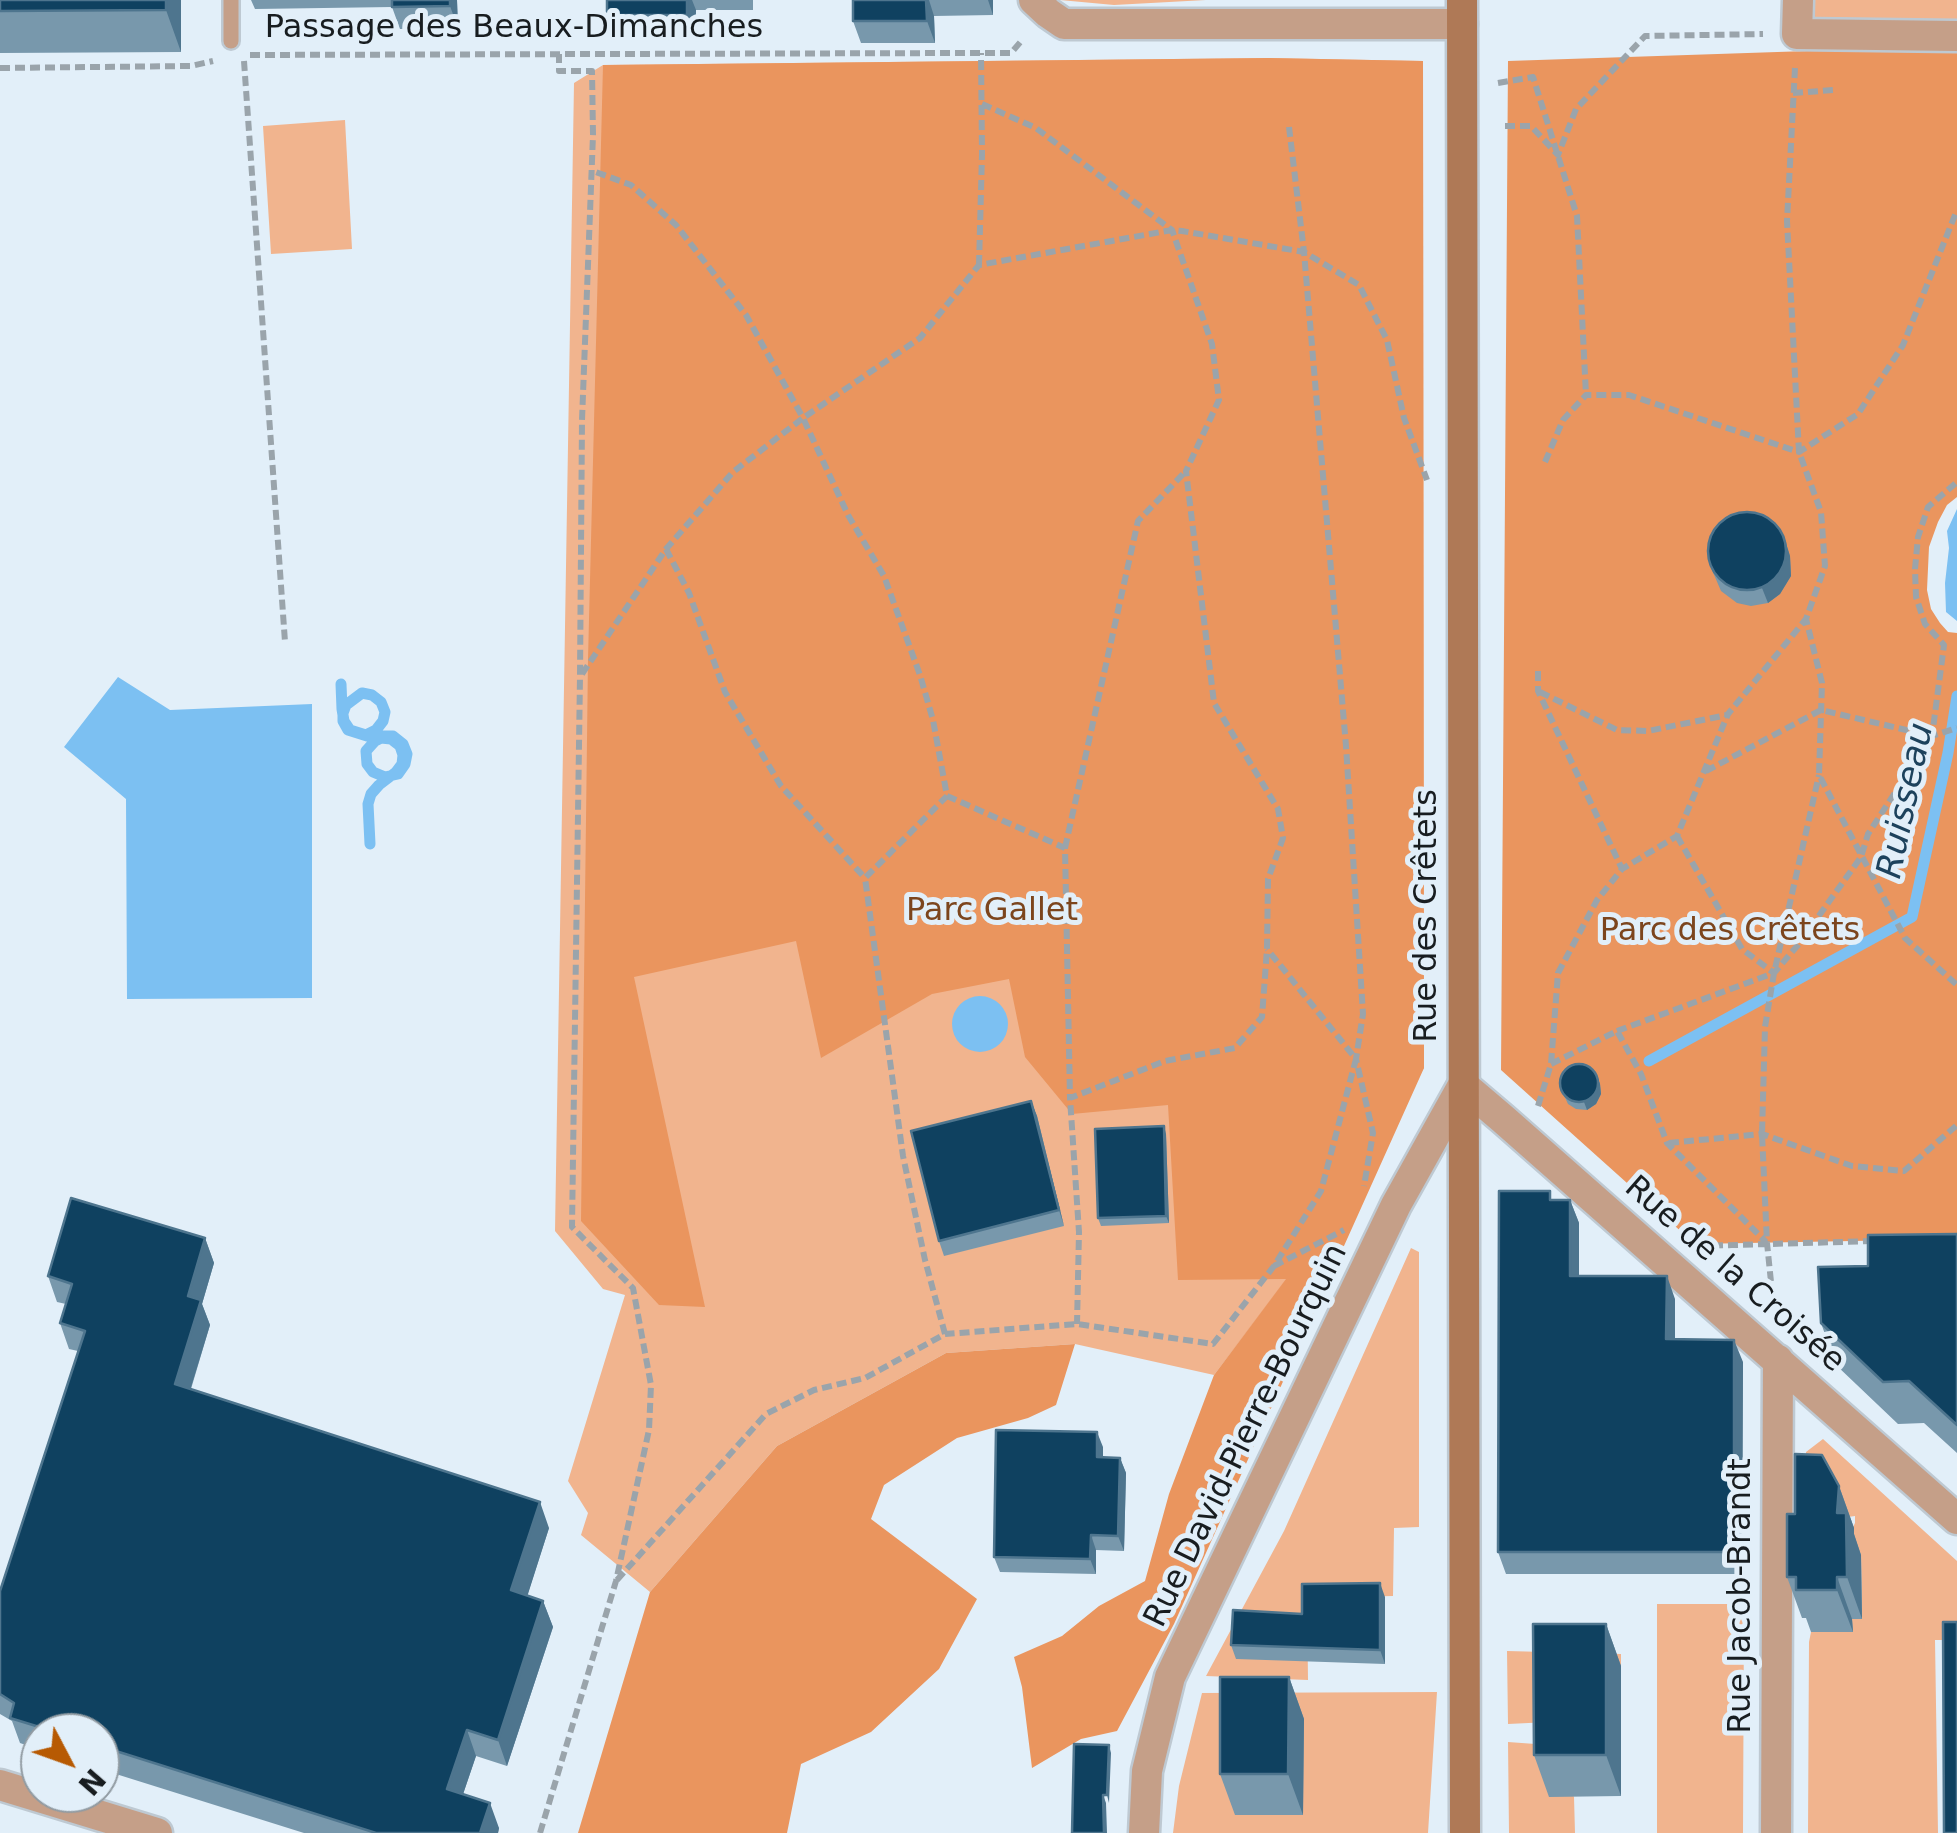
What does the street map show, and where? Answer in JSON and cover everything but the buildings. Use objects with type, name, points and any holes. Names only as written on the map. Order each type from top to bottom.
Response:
[{"type":"street","points":[[1034,0],[1064,24],[1462,12]]},
{"type":"street","points":[[1798,0],[1787,34],[1957,36]]},
{"type":"street","name":"Rue des Crêtets","points":[[1462,12],[1465,1833]]},
{"type":"street","name":"Rue de la Croisée","points":[[1462,1086],[1518,1131],[1957,1519]]},
{"type":"street","name":"Rue David-Pierre-Bourquin","points":[[1144,1833],[1148,1771],[1170,1677],[1396,1205],[1462,1086]]},
{"type":"street","name":"Rue Jacob-Brandt","points":[[1776,1833],[1778,1360]]},
{"type":"street","points":[[0,1785],[156,1833]]},
{"type":"lane","points":[[231,0],[231,48]]},
{"type":"path","points":[[1538,1108],[1550,1064],[1558,973],[1597,900],[1622,870],[1676,836],[1728,714],[1806,619],[1825,566],[1821,512],[1798,452],[1787,221],[1794,93],[1787,34],[1645,36],[1576,109],[1558,155]]},
{"type":"path","name":"Passage des Beaux-Dimanches","points":[[231,48],[244,55],[981,53],[1011,52],[1023,40]]},
{"type":"path","points":[[580,676],[666,550],[732,472],[920,338],[979,265],[981,53]]},
{"type":"path","points":[[540,1833],[616,1581],[649,1430],[651,1385],[633,1288],[572,1227],[582,420],[593,171],[592,71],[559,71],[559,54]]},
{"type":"path","points":[[244,55],[285,642]]},
{"type":"path","name":"Passage des Beaux-Dimanches","points":[[0,68],[190,66],[218,60]]},
{"type":"path","points":[[1498,84],[1534,77],[1578,216],[1586,395],[1563,420],[1545,462]]},
{"type":"path","points":[[1794,93],[1834,90]]},
{"type":"path","points":[[982,104],[1036,128],[1172,230],[1212,344],[1220,400],[1186,471],[1138,522],[1065,848],[1070,1098],[1079,1232],[1077,1324]]},
{"type":"path","points":[[1505,126],[1531,126],[1558,155]]},
{"type":"path","points":[[616,1581],[766,1414],[814,1390],[865,1378],[945,1334],[1077,1324],[1212,1344],[1274,1266],[1321,1191],[1356,1059],[1363,1014],[1304,252],[1289,127]]},
{"type":"path","points":[[593,171],[630,185],[676,225],[746,315],[803,418],[848,516],[884,576],[934,720],[947,796]]},
{"type":"path","points":[[1798,452],[1858,414],[1904,344],[1957,210],[1948,205]]},
{"type":"path","points":[[979,265],[1172,230],[1304,252],[1359,285],[1388,340],[1404,418],[1430,486]]},
{"type":"path","points":[[1586,395],[1629,395],[1798,452]]},
{"type":"path","points":[[1070,1098],[1165,1062],[1235,1048],[1262,1017],[1268,879],[1283,838],[1278,809],[1214,702],[1186,471]]},
{"type":"path","points":[[1550,1064],[1617,1031],[1774,973],[1861,858],[1868,834],[1932,736],[1944,645],[1924,624],[1916,598],[1918,537],[1928,507],[1957,482]]},
{"type":"path","points":[[666,550],[689,593],[725,692],[780,786],[864,878],[903,1156],[945,1334]]},
{"type":"path","points":[[1775,1322],[1762,1134],[1765,1027],[1818,775],[1822,682],[1806,619]]},
{"type":"path","points":[[1538,671],[1538,691],[1622,870]]},
{"type":"path","points":[[1538,691],[1617,730],[1648,730],[1728,714]]},
{"type":"path","points":[[1704,771],[1822,710],[1932,736],[1957,728]]},
{"type":"path","points":[[1818,775],[1905,938],[1957,985]]},
{"type":"path","points":[[947,796],[1065,848]]},
{"type":"path","points":[[864,878],[947,796]]},
{"type":"path","points":[[1676,836],[1742,949],[1774,973]]},
{"type":"path","points":[[1267,949],[1356,1059],[1372,1133],[1362,1196]]},
{"type":"path","points":[[1617,1031],[1642,1074],[1668,1143],[1767,1242]]},
{"type":"path","points":[[1668,1143],[1762,1134],[1852,1166],[1904,1172],[1957,1125]]},
{"type":"path","points":[[1274,1266],[1344,1230]]},
{"type":"path","points":[[1710,1245],[1881,1241]]},
{"type":"green space","points":[[1060,0],[1206,0],[1114,5]]},
{"type":"green space","points":[[1807,0],[1957,0],[1957,27],[1807,27]]},
{"type":"green space","name":"Parc des Crêtets","points":[[1957,46],[1957,497],[1947,505],[1929,547],[1927,590],[1931,609],[1940,623],[1948,632],[1957,633],[1957,1239],[1695,1244],[1501,1070],[1508,61]]},
{"type":"green space","name":"Parc Gallet","points":[[1269,58],[1423,61],[1424,1068],[1287,1279],[1214,1375],[1075,1344],[946,1353],[777,1446],[650,1592],[581,1535],[588,1513],[568,1481],[625,1295],[603,1289],[555,1231],[574,83],[603,65]]},
{"type":"green space","name":"Parc Gallet","points":[[1269,58],[1423,61],[1424,1068],[1174,1624],[1117,1731],[1081,1739],[1032,1768],[1022,1687],[1014,1657],[1062,1636],[1099,1606],[1145,1581],[1169,1494],[1214,1375],[1286,1279],[1178,1280],[1168,1105],[1072,1114],[1025,1057],[1009,979],[932,994],[821,1058],[796,941],[634,977],[705,1307],[659,1305],[581,1221],[588,659],[603,65]]},
{"type":"green space","points":[[345,120],[352,249],[271,254],[263,126]]},
{"type":"green space","points":[[1411,1248],[1419,1252],[1419,1527],[1394,1528],[1393,1596],[1307,1598],[1308,1680],[1206,1676],[1284,1531]]},
{"type":"green space","points":[[1075,1344],[1056,1405],[1028,1418],[957,1438],[884,1485],[871,1519],[977,1599],[939,1669],[871,1732],[801,1764],[787,1833],[578,1833],[650,1592],[777,1446],[946,1353]]},
{"type":"green space","points":[[1823,1439],[1957,1561],[1957,1640],[1935,1640],[1938,1833],[1808,1833],[1811,1632],[1852,1632],[1852,1619],[1862,1618],[1861,1555],[1848,1538],[1855,1516],[1848,1517],[1806,1493],[1806,1452]]},
{"type":"green space","points":[[1657,1604],[1744,1604],[1743,1833],[1657,1833]]},
{"type":"green space","points":[[1507,1651],[1621,1654],[1621,1666],[1549,1666],[1549,1722],[1508,1724]]},
{"type":"green space","points":[[1437,1692],[1428,1833],[1173,1833],[1179,1786],[1202,1693]]},
{"type":"green space","points":[[1508,1742],[1549,1745],[1574,1797],[1575,1833],[1509,1833]]},
{"type":"water","points":[[1957,509],[1957,621],[1946,612],[1945,583],[1947,531]]},
{"type":"water","points":[[118,677],[170,710],[312,704],[312,998],[127,999],[126,799],[64,747]]},
{"type":"water","points":[[980,996],[1000,1004],[1008,1024],[1000,1044],[980,1052],[960,1044],[952,1024],[960,1004]]},
{"type":"waterway","points":[[341,684],[342,709],[344,721],[350,730],[366,735],[376,730],[385,712],[381,702],[362,693],[346,705],[343,713],[343,721],[348,730],[367,736],[393,736],[407,754],[398,774],[385,777],[367,764],[366,751],[381,738],[391,739],[403,755],[396,772],[379,785],[371,794],[370,844]]},
{"type":"waterway","name":"Ruisseau","points":[[1649,1061],[1912,917],[1957,696]]}]
